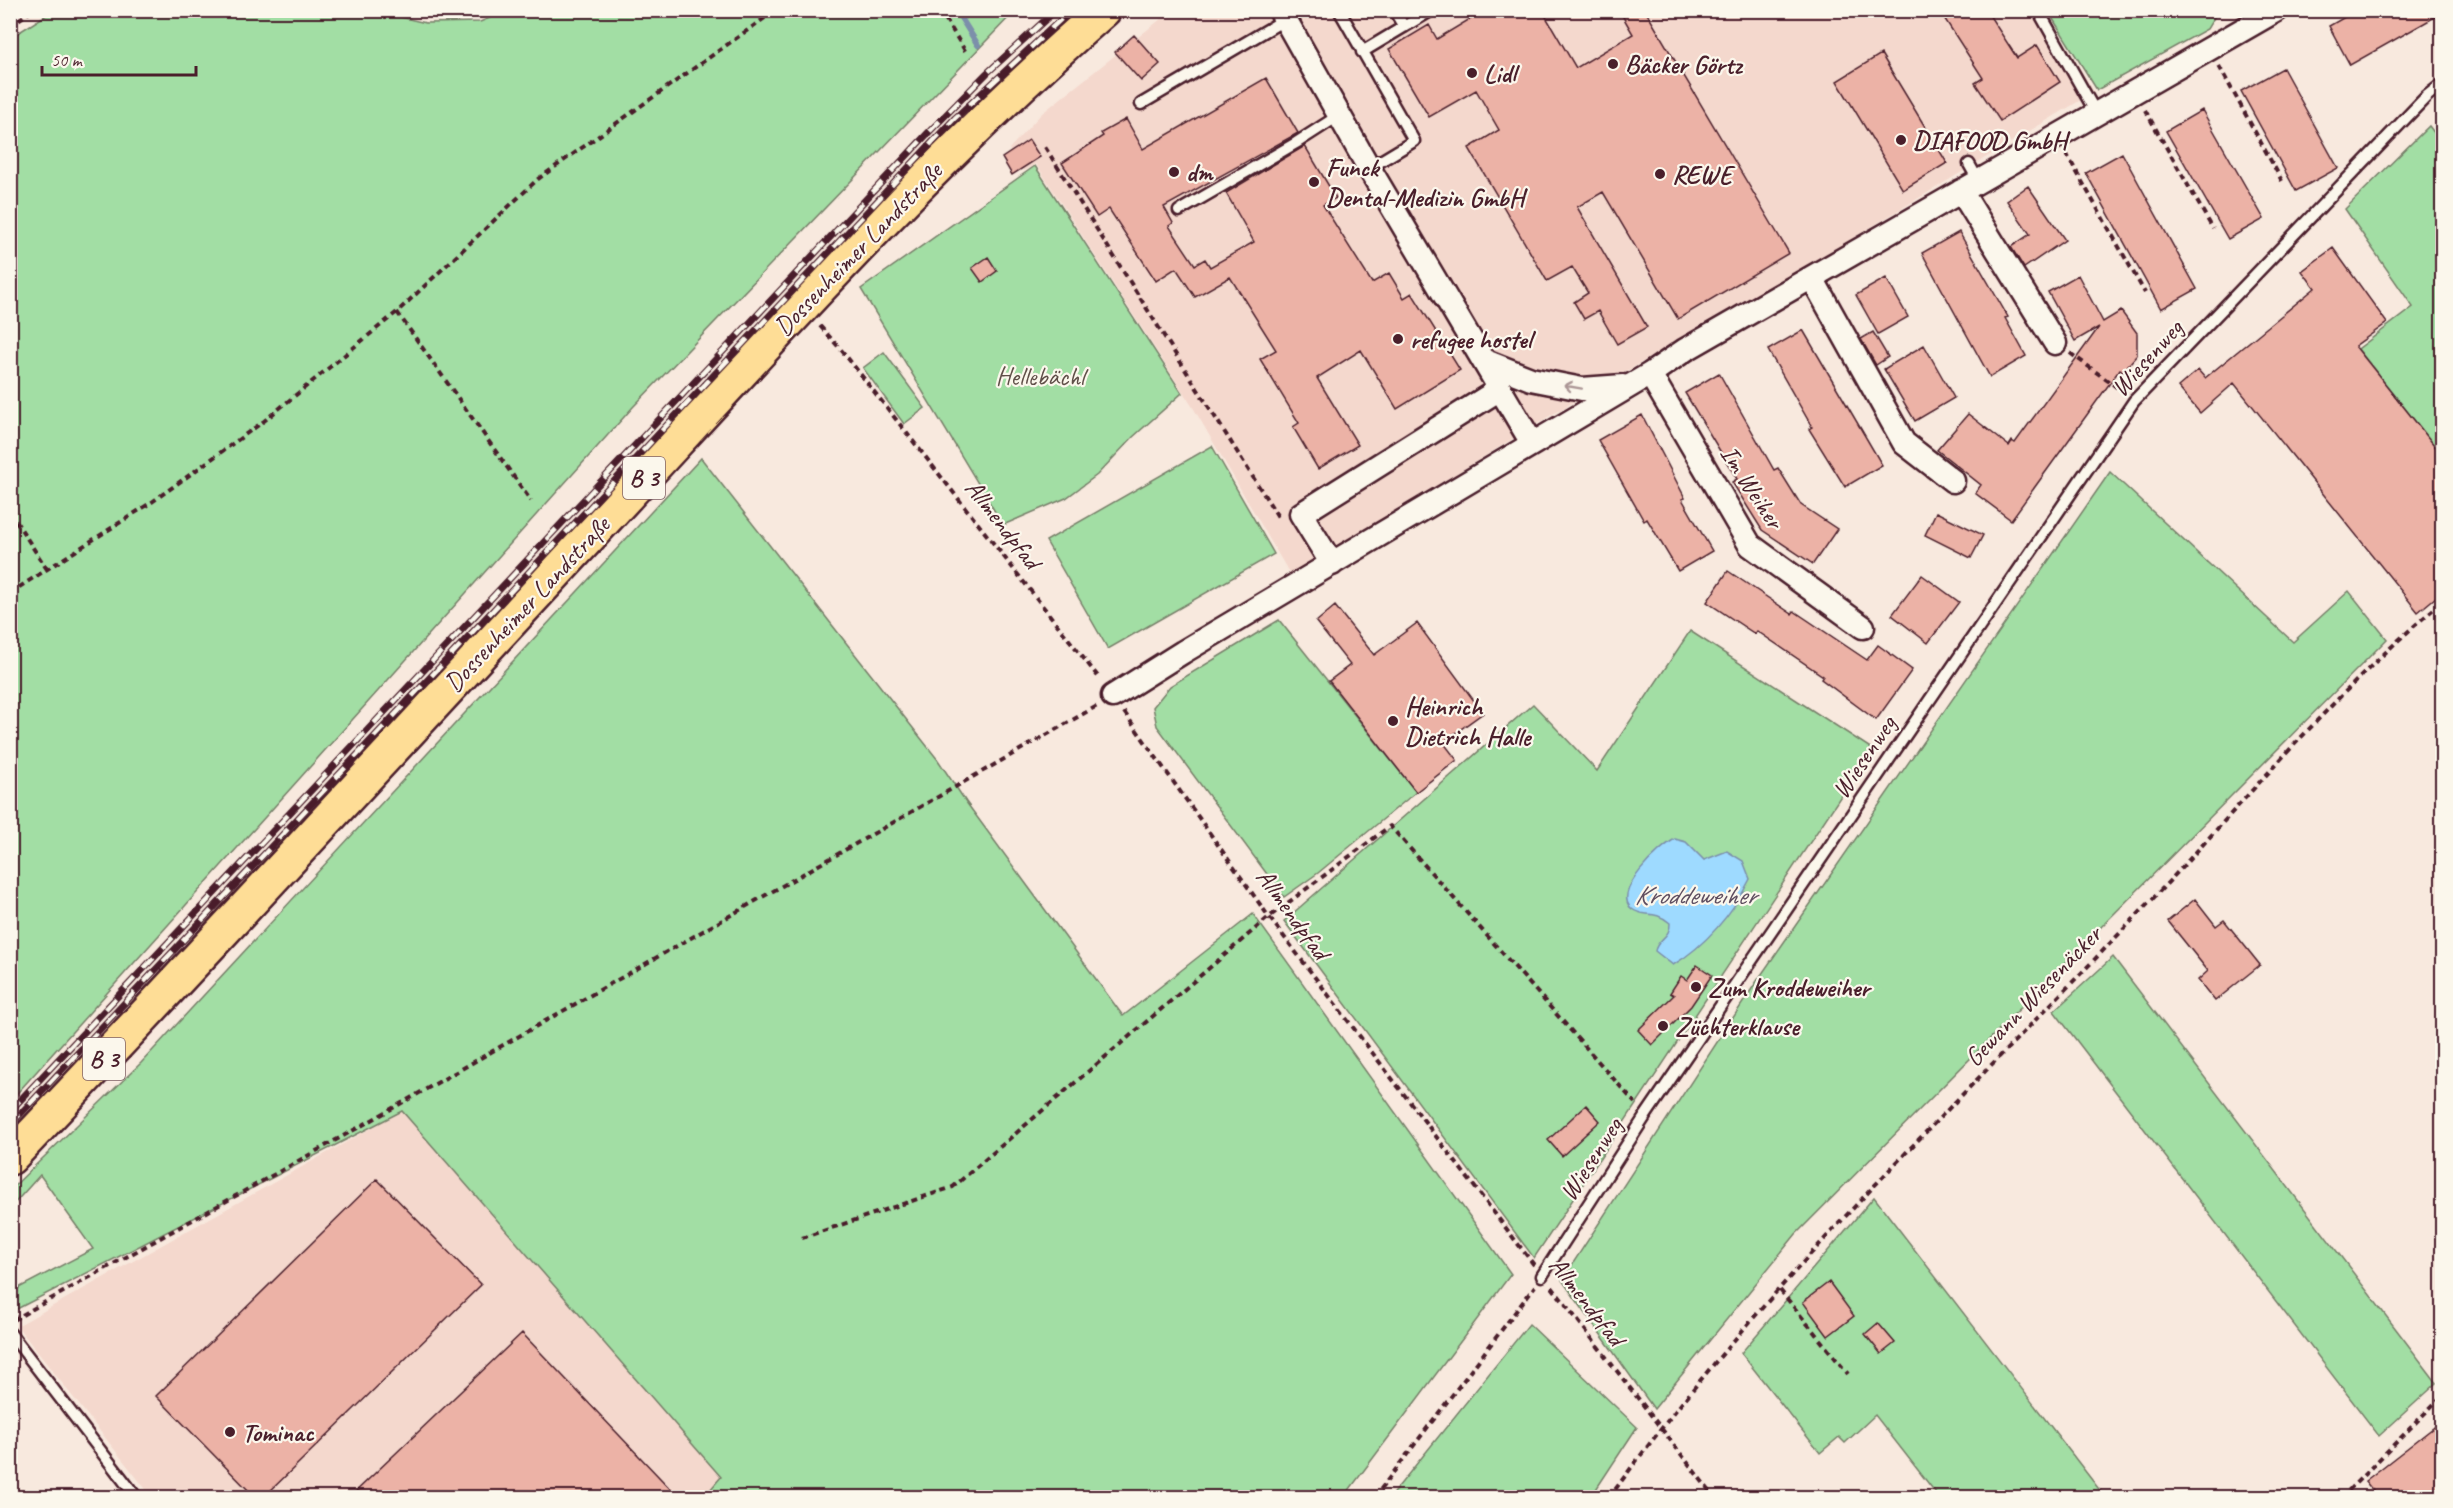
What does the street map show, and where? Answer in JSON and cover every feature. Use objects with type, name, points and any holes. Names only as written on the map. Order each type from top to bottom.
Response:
[{"type":"main road","name":"Dossenheimer Landstraße","points":[[10,1158],[922,180],[1042,65],[1104,10]]},
{"type":"street","points":[[2217,43],[2239,10]]},
{"type":"street","points":[[1113,696],[1532,443],[1641,380],[1685,351],[1812,278],[1969,178],[2056,136],[2276,11]]},
{"type":"street","points":[[1282,15],[1338,116],[1532,443]]},
{"type":"street","points":[[1969,178],[2055,343]]},
{"type":"street","points":[[1812,278],[1904,443],[1953,481]]},
{"type":"street","points":[[1483,360],[1531,379],[1582,389],[1641,380]]},
{"type":"street","name":"Im Weiher","points":[[1641,380],[1750,545],[1863,627]]},
{"type":"street","points":[[1332,564],[1301,514],[1500,389]]},
{"type":"lane","points":[[1339,10],[1414,141],[1369,168]]},
{"type":"lane","points":[[1394,10],[1404,27]]},
{"type":"lane","points":[[1362,52],[1431,10]]},
{"type":"lane","points":[[2038,10],[2096,113]]},
{"type":"lane","points":[[1141,104],[1282,15]]},
{"type":"lane","name":"Wiesenweg","points":[[1542,1276],[1646,1115],[2134,401],[2427,96],[2442,84]]},
{"type":"lane","points":[[1179,211],[1338,116]]},
{"type":"lane","points":[[10,1333],[137,1497]]},
{"type":"path","points":[[10,26],[32,10]]},
{"type":"path","points":[[401,10],[430,15],[459,10]]},
{"type":"path","points":[[10,593],[48,571],[152,502],[264,421],[397,312],[538,179],[776,10]]},
{"type":"path","points":[[940,10],[967,54]]},
{"type":"path","points":[[2217,43],[2283,181]]},
{"type":"path","points":[[2134,91],[2213,229]]},
{"type":"path","points":[[2056,136],[2145,293]]},
{"type":"path","points":[[1045,147],[1283,524]]},
{"type":"path","points":[[397,312],[531,501]]},
{"type":"path","name":"Allmendpfad","points":[[815,321],[843,352],[1113,696],[1269,917],[1542,1276],[1715,1497]]},
{"type":"path","points":[[2055,343],[2134,401]]},
{"type":"path","points":[[10,512],[48,571]]},
{"type":"path","name":"Gewann Wiesenäcker","points":[[1609,1497],[1660,1427],[1780,1290],[2146,906],[2350,686],[2442,602]]},
{"type":"path","points":[[10,1321],[389,1110],[1113,696]]},
{"type":"path","points":[[802,1238],[953,1187],[1269,917],[1390,826],[1646,1115]]},
{"type":"path","points":[[1374,1497],[1542,1276]]},
{"type":"path","points":[[1780,1290],[1848,1374]]},
{"type":"path","points":[[2341,1497],[2442,1396]]},
{"type":"shaded area","points":[[1171,11],[2046,11],[2094,92],[1800,270],[1548,417],[1291,576],[1194,409],[1036,164],[1024,171],[1009,149],[1041,114]]},
{"type":"shaded area","points":[[402,1111],[722,1478],[704,1498],[152,1497],[17,1326]]},
{"type":"green space","points":[[54,10],[370,10],[426,23],[480,22],[509,10],[1015,11],[633,407],[11,1100],[10,38]]},
{"type":"green space","points":[[2048,11],[2218,11],[2207,29],[2097,90]]},
{"type":"green space","points":[[2429,126],[2442,143],[2442,455],[2358,349],[2413,307],[2345,209]]},
{"type":"green space","name":"Hellebächl","points":[[1035,166],[1182,393],[1133,437],[1097,475],[1066,498],[1003,525],[861,289]]},
{"type":"green space","points":[[884,352],[925,408],[904,424],[863,368]]},
{"type":"green space","points":[[1212,446],[1274,554],[1108,649],[1046,541]]},
{"type":"green space","points":[[701,458],[938,760],[966,802],[1123,1016],[1253,914],[1511,1274],[1344,1497],[704,1497],[721,1477],[402,1111],[11,1312],[11,1292],[93,1249],[40,1175],[11,1207],[11,1189],[141,1063]]},
{"type":"green space","points":[[2110,472],[2293,642],[2349,591],[2387,639],[1796,1234],[1654,1409],[1562,1280],[1757,981]]},
{"type":"green space","points":[[1279,620],[1416,792],[1318,873],[1284,897],[1157,726],[1153,707],[1170,686]]},
{"type":"green space","points":[[1690,631],[1872,749],[1534,1258],[1284,921],[1533,704],[1597,771]]},
{"type":"green space","points":[[2113,957],[2437,1383],[2379,1436],[2054,1011]]},
{"type":"green space","points":[[1874,1197],[2105,1497],[1939,1497],[1875,1415],[1845,1443],[1839,1437],[1820,1453],[1741,1353]]},
{"type":"green space","points":[[1529,1324],[1637,1427],[1591,1497],[1390,1497]]},
{"type":"water","name":"Kroddeweiher","points":[[1675,839],[1686,842],[1704,860],[1727,851],[1743,861],[1750,879],[1717,928],[1673,965],[1655,951],[1668,932],[1670,923],[1659,916],[1636,912],[1627,901],[1632,881],[1649,860]]},
{"type":"building","points":[[1485,10],[1542,10],[1576,68],[1633,34],[1619,10],[1645,10],[1789,253],[1678,319],[1603,192],[1577,207],[1647,327],[1617,344],[1598,311],[1584,319],[1574,302],[1588,293],[1572,267],[1547,281],[1469,148],[1499,130],[1476,90],[1429,117],[1389,49],[1429,25],[1437,39]]},
{"type":"building","points":[[1939,10],[1986,10],[2017,58],[2037,45],[2060,82],[2000,121],[1975,83],[1983,78]]},
{"type":"building","points":[[2357,10],[2442,10],[2442,13],[2350,65],[2329,26]]},
{"type":"building","points":[[1134,35],[1160,64],[1141,81],[1115,52]]},
{"type":"building","points":[[1881,54],[1947,163],[1903,190],[1837,81]]},
{"type":"building","points":[[2283,68],[2338,168],[2296,191],[2241,91]]},
{"type":"building","points":[[1266,78],[1298,133],[1164,207],[1173,223],[1169,226],[1195,265],[1205,259],[1210,267],[1254,242],[1226,193],[1305,146],[1336,198],[1323,205],[1372,283],[1389,273],[1404,298],[1412,293],[1460,370],[1397,409],[1361,350],[1317,378],[1358,445],[1318,469],[1293,427],[1299,423],[1260,359],[1276,350],[1230,277],[1195,297],[1176,268],[1156,281],[1109,209],[1097,217],[1062,163],[1103,136],[1101,133],[1126,119],[1143,149]]},
{"type":"building","points":[[2202,110],[2264,219],[2228,239],[2166,131]]},
{"type":"building","points":[[1029,140],[1040,157],[1012,175],[1002,158]]},
{"type":"building","points":[[2122,153],[2197,289],[2161,309],[2086,173]]},
{"type":"building","points":[[2028,186],[2065,240],[2024,268],[2011,247],[2030,234],[2007,201]]},
{"type":"building","points":[[1959,232],[2008,317],[2005,318],[2026,356],[1990,377],[1922,253]]},
{"type":"building","points":[[2333,248],[2387,323],[2355,346],[2442,455],[2442,592],[2418,612],[2234,383],[2200,413],[2178,387],[2198,370],[2205,378],[2315,288],[2302,271]]},
{"type":"building","points":[[988,257],[997,271],[982,282],[972,268]]},
{"type":"building","points":[[2078,275],[2103,322],[2121,311],[2137,333],[2137,355],[2123,371],[2120,369],[2011,520],[1975,493],[1981,485],[1937,450],[1968,414],[2009,446],[2012,441],[2015,443],[2099,327],[2075,341],[2048,292]]},
{"type":"building","points":[[1886,278],[1908,317],[1878,334],[1856,295]]},
{"type":"building","points":[[1803,330],[1882,465],[1845,487],[1809,429],[1812,427],[1768,350]]},
{"type":"building","points":[[1873,332],[1888,357],[1876,365],[1861,339]]},
{"type":"building","points":[[1924,345],[1954,398],[1915,421],[1884,369]]},
{"type":"building","points":[[1719,373],[1774,470],[1778,468],[1801,505],[1837,529],[1813,564],[1762,530],[1732,482],[1737,479],[1685,393]]},
{"type":"building","points":[[1642,415],[1685,498],[1682,499],[1712,551],[1678,571],[1647,519],[1644,521],[1598,440]]},
{"type":"building","points":[[1936,512],[1983,535],[1971,558],[1925,535]]},
{"type":"building","points":[[1728,571],[1792,614],[1794,611],[1867,660],[1878,645],[1912,670],[1876,720],[1821,679],[1823,676],[1757,631],[1755,634],[1707,602]]},
{"type":"building","points":[[1922,575],[1959,602],[1928,643],[1892,615]]},
{"type":"building","points":[[1335,606],[1374,655],[1417,623],[1483,713],[1443,742],[1457,760],[1416,792],[1329,681],[1350,665],[1316,622]]},
{"type":"building","points":[[2195,899],[2216,926],[2224,920],[2260,965],[2215,1001],[2198,980],[2208,971],[2168,921]]},
{"type":"building","points":[[1697,965],[1712,975],[1691,1006],[1652,1045],[1638,1030],[1674,995],[1670,993],[1681,976],[1687,980]]},
{"type":"building","points":[[1586,1105],[1600,1121],[1562,1156],[1548,1140]]},
{"type":"building","points":[[377,1179],[481,1285],[264,1497],[255,1497],[156,1396]]},
{"type":"building","points":[[1829,1282],[1854,1316],[1828,1336],[1803,1302]]},
{"type":"building","points":[[1878,1323],[1895,1343],[1881,1354],[1865,1334]]},
{"type":"building","points":[[522,1333],[678,1497],[350,1497]]},
{"type":"building","points":[[2442,1421],[2442,1497],[2378,1497],[2365,1481]]},
{"type":"waterway","points":[[956,10],[978,45]]},
{"type":"railway","points":[[10,1111],[928,133],[987,73],[1056,10]]},
{"type":"railway","points":[[10,1125],[955,118],[1071,10]]},
{"type":"place","name":"Bäcker Görtz","points":[[1613,64]]},
{"type":"place","name":"Lidl","points":[[1472,73]]},
{"type":"place","name":"DIAFOOD GmbH","points":[[1901,140]]},
{"type":"place","name":"dm","points":[[1174,172]]},
{"type":"place","name":"REWE","points":[[1660,174]]},
{"type":"place","name":"Funck Dental-Medizin GmbH","points":[[1314,182]]},
{"type":"place","name":"refugee hostel","points":[[1398,339]]},
{"type":"place","name":"Heinrich Dietrich Halle","points":[[1393,721]]},
{"type":"place","name":"Zum Kroddeweiher","points":[[1696,987]]},
{"type":"place","name":"Züchterklause","points":[[1663,1026]]},
{"type":"place","name":"Tominac","points":[[230,1432]]}]
